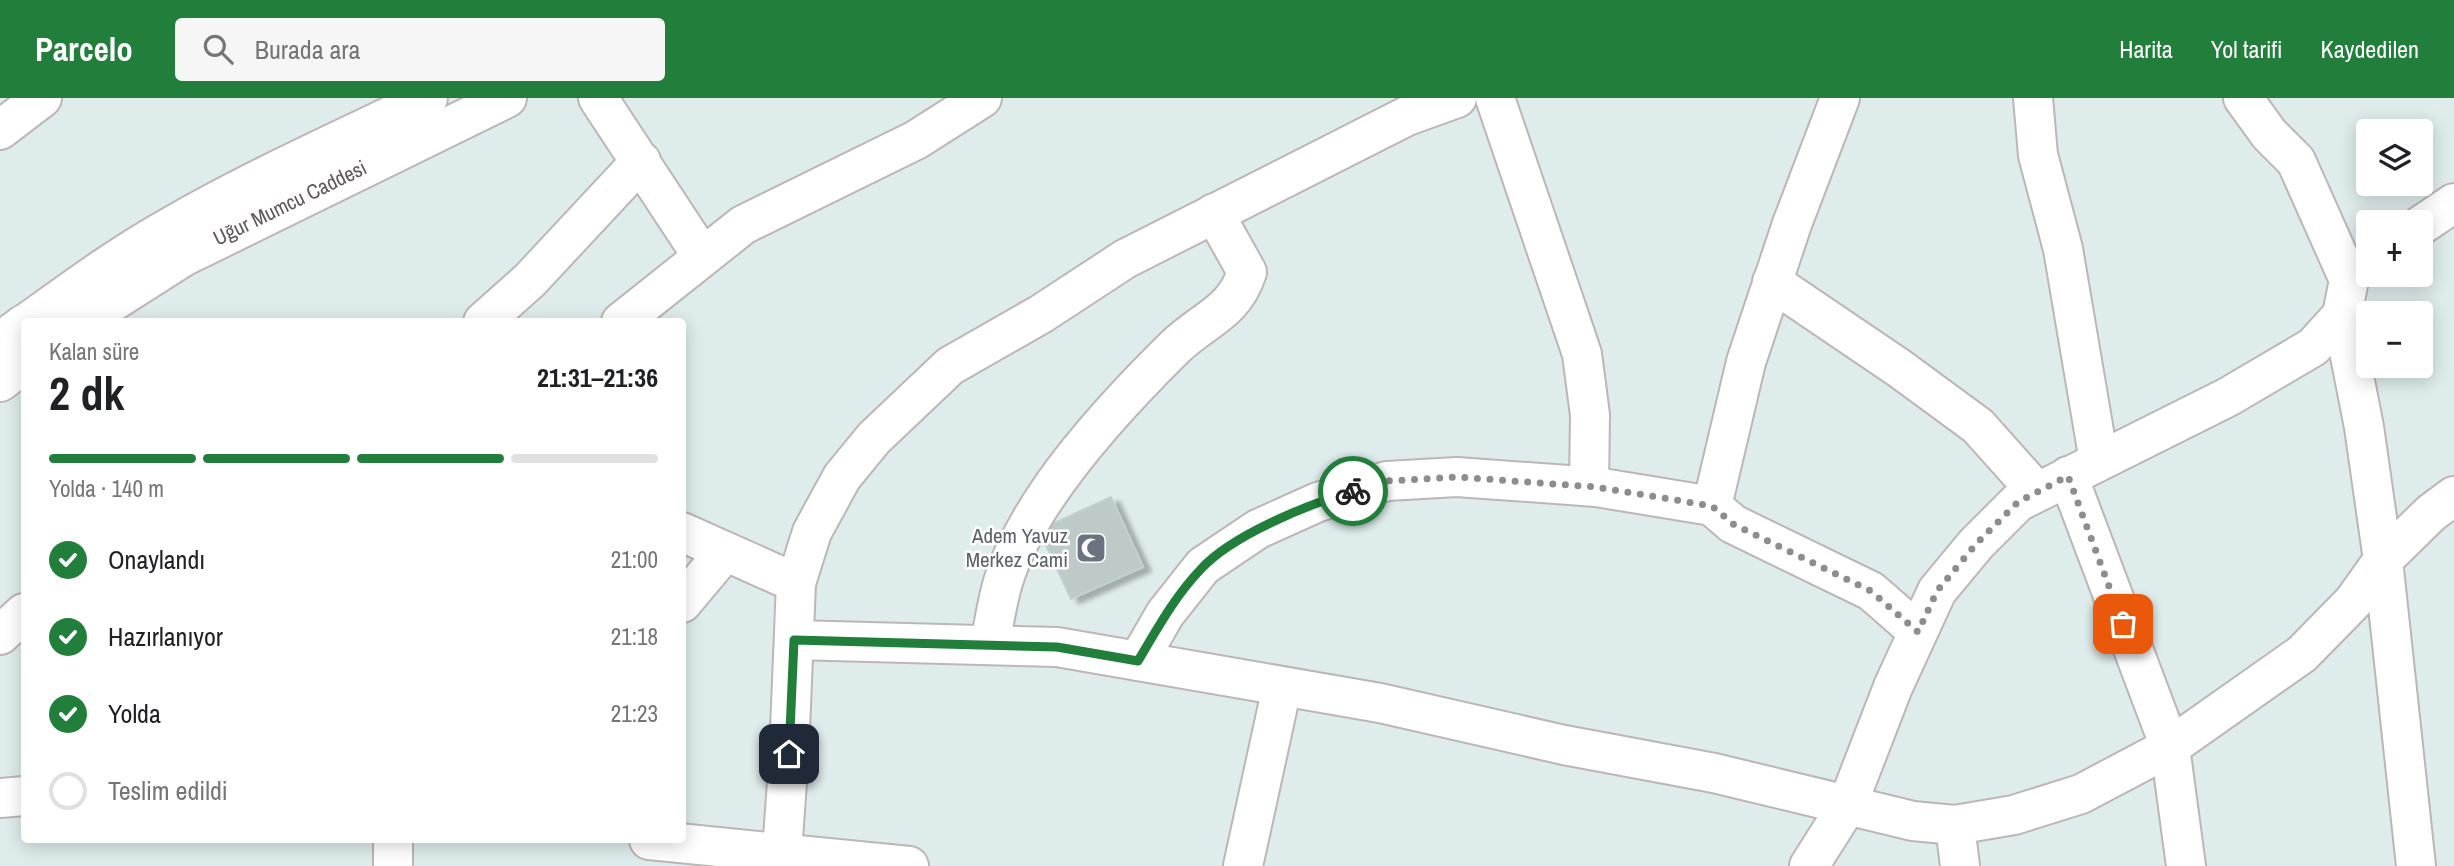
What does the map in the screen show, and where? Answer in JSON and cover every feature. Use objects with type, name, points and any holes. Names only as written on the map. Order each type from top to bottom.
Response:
[{"type":"street","points":[[0,130],[42,98]]},
{"type":"street","name":"Uğur Mumcu Caddesi","points":[[33,318],[88,278],[170,227],[247,186],[428,98]]},
{"type":"street","name":"Uğur Mumcu Caddesi","points":[[87,318],[183,257],[507,98]]},
{"type":"street","points":[[598,98],[702,256]]},
{"type":"street","points":[[626,318],[743,225],[916,140],[982,98]]},
{"type":"street","points":[[781,859],[796,583],[812,533],[842,477],[874,438],[950,366],[1041,314],[1125,258],[1407,116],[1457,98]]},
{"type":"street","points":[[1495,98],[1582,354],[1590,415],[1588,486]]},
{"type":"street","points":[[1712,506],[1746,362],[1772,282],[1840,98]]},
{"type":"street","points":[[2032,98],[2038,155],[2063,249],[2068,476],[2170,747],[2186,866]]},
{"type":"street","points":[[2243,98],[2269,134],[2295,161],[2353,287],[2364,427],[2383,560],[2416,866]]},
{"type":"street","points":[[487,318],[530,280],[641,161]]},
{"type":"street","points":[[2433,217],[2454,203]]},
{"type":"street","points":[[990,644],[1003,581],[1019,545],[1055,482],[1178,345],[1214,318],[1241,292],[1247,272],[1214,212]]},
{"type":"street","points":[[1772,282],[1899,368],[1978,426],[2068,476]]},
{"type":"street","points":[[1809,866],[1847,806],[1893,687],[1937,591],[1976,544],[2018,502],[2228,397],[2313,346],[2353,287]]},
{"type":"street","name":"Uğur Mumcu Caddesi","points":[[0,342],[21,327]]},
{"type":"street","points":[[0,382],[21,366]]},
{"type":"street","points":[[1138,661],[1165,614],[1203,566],[1258,529],[1318,502],[1387,481],[1457,477],[1588,486],[1712,506],[1733,524],[1871,591],[1918,632]]},
{"type":"street","points":[[794,640],[1057,647],[1380,703],[1564,745],[1714,773],[1913,821],[1955,825],[2014,815],[2081,793],[2170,747],[2302,654],[2353,602],[2383,560],[2431,513],[2454,496]]},
{"type":"street","points":[[686,534],[796,583]]},
{"type":"street","points":[[686,598],[724,553]]},
{"type":"street","points":[[0,635],[21,617]]},
{"type":"street","points":[[1243,866],[1282,687]]},
{"type":"street","points":[[0,798],[21,796]]},
{"type":"street","points":[[1955,825],[1960,866]]},
{"type":"street","points":[[393,843],[393,866]]},
{"type":"street","points":[[670,843],[781,859],[909,866]]},
{"type":"building","name":"Adem Yavuz Merkez Cami","points":[[1111,497],[1143,567],[1071,599],[1039,530]]},
{"type":"way so far","points":[[1353,491],[1387,481],[1457,477],[1596,487],[1712,506],[1733,524],[1871,591],[1918,632],[1937,591],[1976,544],[2018,502],[2068,476],[2123,624]]},
{"type":"place","name":"Adem Yavuz Merkez Cami","points":[[1091,548]]},
{"type":"route","points":[[789,754],[794,640],[1057,647],[1138,661],[1165,614],[1203,566],[1258,529],[1318,502],[1353,491]]}]
